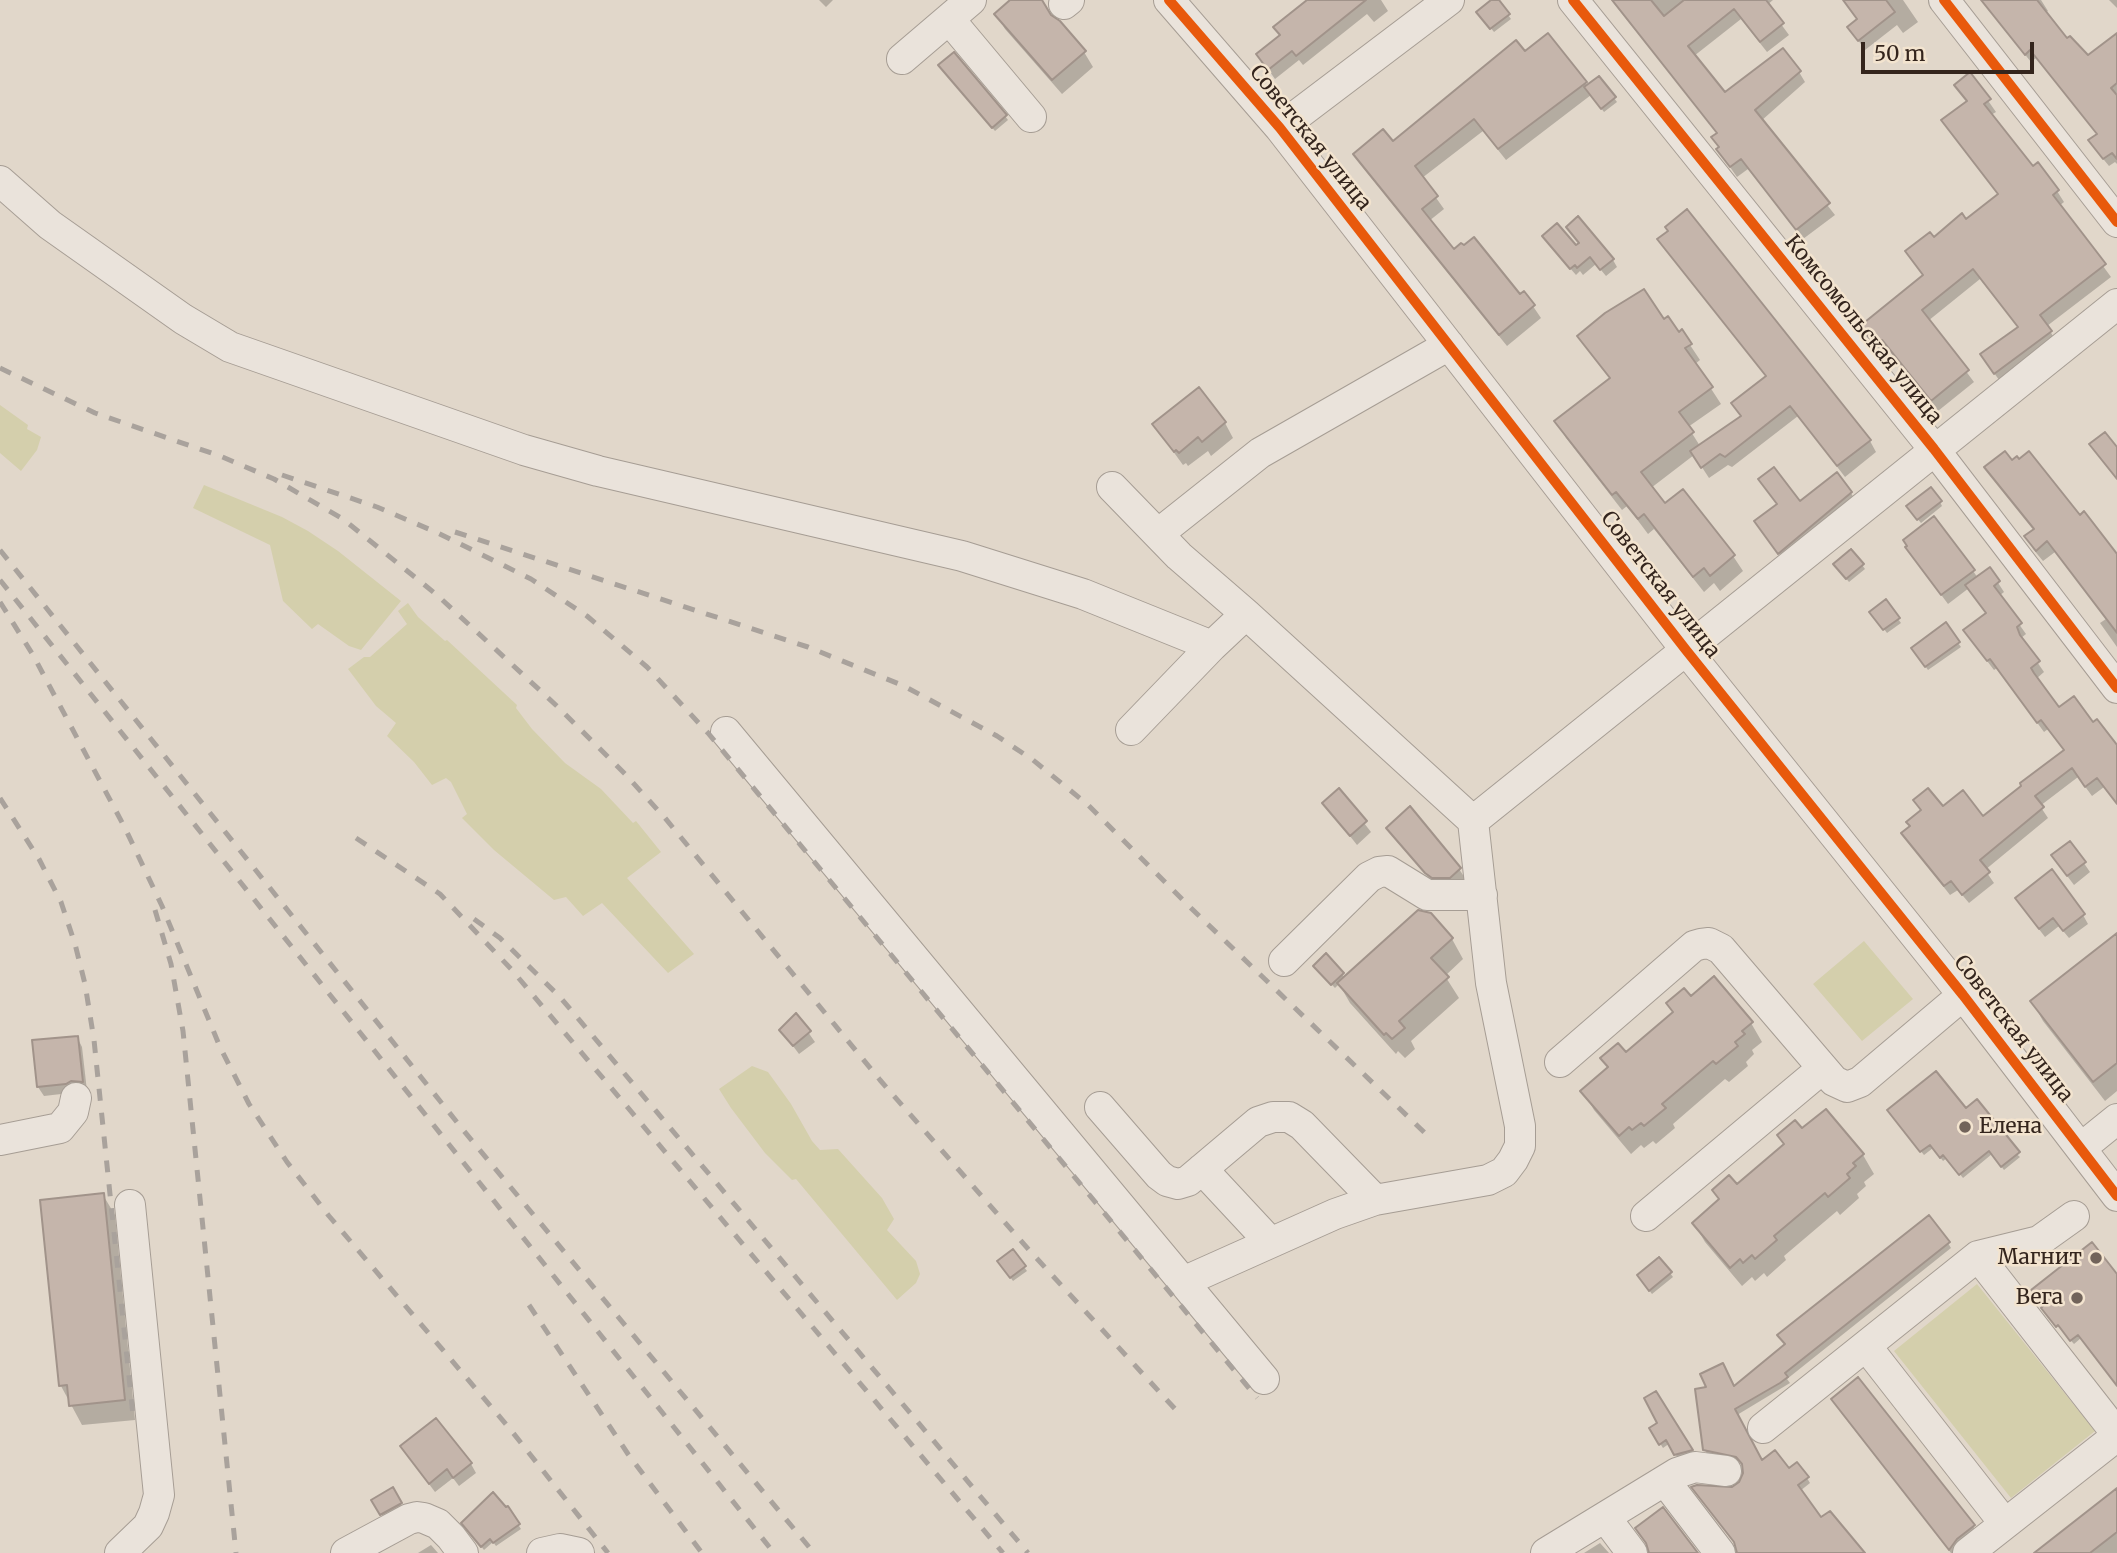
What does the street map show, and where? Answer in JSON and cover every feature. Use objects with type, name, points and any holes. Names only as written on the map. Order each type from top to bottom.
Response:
[{"type":"street","points":[[902,59],[971,0]]},
{"type":"street","name":"Советская улица","points":[[1169,0],[1280,128],[1686,650],[1962,995],[2081,1149],[2100,1199]]},
{"type":"street","points":[[1280,128],[1449,0]]},
{"type":"street","name":"Комсомольская улица","points":[[1573,0],[1934,449],[2117,688]]},
{"type":"street","points":[[1944,0],[2117,222]]},
{"type":"street","points":[[948,19],[1031,117]]},
{"type":"street","points":[[0,181],[50,225],[206,334],[240,351],[559,461],[961,556],[1083,594],[1213,646]]},
{"type":"street","points":[[1474,821],[2117,304]]},
{"type":"street","points":[[1158,534],[1260,453],[1449,345]]},
{"type":"street","points":[[1112,487],[1179,556],[1474,821],[1491,983],[1520,1126],[1520,1146],[1513,1160],[1504,1172],[1488,1180],[1376,1200],[1335,1214],[1183,1282]]},
{"type":"street","points":[[1131,730],[1246,614]]},
{"type":"street","points":[[726,732],[1265,1379]]},
{"type":"street","points":[[1284,961],[1369,877],[1379,872],[1388,871],[1427,895],[1482,895]]},
{"type":"street","points":[[1560,1062],[1694,946],[1709,943],[1721,949],[1823,1068],[1840,1085],[1847,1087],[1854,1085],[1962,995]]},
{"type":"street","points":[[1646,1216],[1823,1068]]},
{"type":"street","points":[[0,1140],[60,1128],[73,1112],[76,1098]]},
{"type":"street","points":[[1100,1107],[1167,1181],[1178,1184],[1188,1181],[1258,1122],[1289,1116],[1302,1125],[1376,1200]]},
{"type":"street","points":[[2081,1149],[2117,1119]]},
{"type":"street","points":[[1202,1169],[1270,1242]]},
{"type":"street","points":[[1763,1428],[1978,1256],[2039,1241],[2100,1199]]},
{"type":"street","points":[[120,1553],[148,1526],[159,1495],[130,1205]]},
{"type":"street","points":[[1968,1553],[2117,1435],[1978,1256]]},
{"type":"street","points":[[1866,1346],[2004,1524]]},
{"type":"street","points":[[1546,1553],[1677,1473],[1695,1467],[1726,1471]]},
{"type":"street","points":[[1665,1480],[1720,1553]]},
{"type":"street","points":[[346,1553],[417,1517],[438,1524],[452,1537],[463,1553]]},
{"type":"street","points":[[1605,1517],[1632,1553]]},
{"type":"street","points":[[542,1553],[560,1549],[579,1553]]},
{"type":"shaded area","points":[[0,405],[28,425],[27,429],[41,437],[37,450],[21,471],[0,453]]},
{"type":"shaded area","points":[[204,485],[282,517],[308,531],[401,601],[361,650],[349,646],[318,624],[312,629],[283,601],[270,545],[193,508]]},
{"type":"shaded area","points":[[408,603],[418,617],[517,705],[516,708],[532,729],[565,763],[601,789],[633,823],[636,821],[661,852],[627,878],[694,954],[668,973],[602,903],[583,916],[566,897],[554,900],[494,850],[462,818],[467,814],[451,782],[446,778],[432,785],[414,762],[387,736],[396,723],[376,706],[348,669],[364,657],[370,657],[407,624],[398,611]]},
{"type":"shaded area","points":[[1864,941],[1913,999],[1862,1041],[1813,984]]},
{"type":"shaded area","points":[[752,1066],[768,1072],[820,1150],[838,1149],[882,1198],[894,1219],[887,1230],[916,1261],[920,1274],[916,1283],[897,1300],[796,1179],[792,1180],[765,1153],[719,1089]]},
{"type":"shaded area","points":[[1977,1284],[2095,1431],[2011,1498],[1894,1351]]},
{"type":"building","points":[[1010,0],[1042,0],[1051,15],[1060,21],[1086,51],[1052,80],[994,14]]},
{"type":"building","points":[[1307,0],[1366,0],[1296,56],[1292,51],[1268,70],[1256,54],[1280,35],[1273,27]]},
{"type":"building","points":[[1491,0],[1499,0],[1510,14],[1490,29],[1476,12]]},
{"type":"building","points":[[1612,0],[1651,0],[1664,16],[1684,0],[1766,0],[1784,23],[1760,42],[1734,9],[1688,46],[1725,92],[1783,48],[1801,71],[1755,110],[1830,203],[1796,230],[1741,159],[1730,167],[1716,149],[1719,147],[1711,137],[1717,133]]},
{"type":"building","points":[[1843,0],[1886,0],[1895,12],[1858,41],[1847,27],[1857,19]]},
{"type":"building","points":[[1981,0],[2037,0],[2067,38],[2070,36],[2088,55],[2117,33],[2117,83],[2111,88],[2117,95],[2117,159],[2112,153],[2103,159],[2088,140],[2097,134],[2030,50],[2025,55]]},
{"type":"building","points":[[1548,33],[1587,82],[1498,149],[1474,119],[1415,166],[1438,196],[1422,209],[1454,249],[1474,237],[1520,294],[1524,291],[1535,305],[1499,335],[1353,154],[1383,129],[1393,141],[1516,40],[1525,51]]},
{"type":"building","points":[[954,52],[1007,115],[992,128],[938,65]]},
{"type":"building","points":[[1970,72],[1991,99],[1984,104],[2033,166],[2038,162],[2059,190],[2053,195],[2106,264],[2040,315],[2052,331],[1994,374],[1980,354],[2018,327],[1973,269],[1922,310],[1969,370],[1931,401],[1882,340],[1875,346],[1860,326],[1923,275],[1905,251],[1930,232],[1934,237],[1962,213],[1966,219],[1998,194],[1941,120],[1967,101],[1954,85]]},
{"type":"building","points":[[1599,76],[1616,97],[1601,109],[1584,87]]},
{"type":"building","points":[[1687,209],[1871,440],[1837,466],[1790,406],[1725,457],[1720,454],[1701,468],[1690,451],[1741,416],[1731,403],[1766,376],[1657,239],[1668,231],[1665,227]]},
{"type":"building","points":[[1578,216],[1614,259],[1600,270],[1590,257],[1577,268],[1575,265],[1570,269],[1542,236],[1557,223],[1576,245],[1579,243],[1566,227]]},
{"type":"building","points":[[1644,289],[1664,319],[1668,316],[1679,332],[1682,329],[1692,344],[1685,348],[1713,387],[1679,412],[1694,432],[1641,472],[1665,503],[1683,489],[1735,555],[1710,576],[1704,568],[1693,577],[1644,514],[1638,519],[1616,492],[1612,495],[1554,421],[1610,378],[1577,336],[1605,313]]},
{"type":"building","points":[[1199,387],[1226,422],[1202,442],[1198,437],[1179,453],[1176,450],[1174,452],[1152,424]]},
{"type":"building","points":[[2105,432],[2117,447],[2117,479],[2089,444]]},
{"type":"building","points":[[2005,451],[2012,460],[2017,456],[2019,459],[2029,451],[2080,515],[2084,511],[2117,554],[2117,633],[2047,541],[2036,551],[2024,536],[2034,529],[1984,467]]},
{"type":"building","points":[[1774,467],[1800,501],[1837,472],[1852,492],[1778,554],[1754,521],[1777,504],[1758,479]]},
{"type":"building","points":[[1931,487],[1942,501],[1917,520],[1906,506]]},
{"type":"building","points":[[1934,516],[1975,570],[1941,595],[1905,547],[1907,546],[1903,540]]},
{"type":"building","points":[[1851,549],[1864,564],[1846,579],[1833,564]]},
{"type":"building","points":[[1990,567],[2000,581],[1994,586],[2022,623],[2017,627],[2020,635],[2040,661],[2031,668],[2034,673],[2059,707],[2074,696],[2093,722],[2097,719],[2117,745],[2117,804],[2097,778],[2085,787],[2072,768],[2035,796],[2044,807],[1980,860],[1990,872],[1962,895],[1951,881],[1944,886],[1901,833],[1910,826],[1906,822],[1921,810],[1913,800],[1928,788],[1943,806],[1963,790],[1983,816],[2021,786],[2020,783],[2064,750],[2041,720],[2037,723],[1990,659],[1987,661],[1963,630],[1986,613],[1965,585]]},
{"type":"building","points":[[1886,599],[1900,618],[1883,630],[1869,612]]},
{"type":"building","points":[[1946,622],[1960,642],[1925,667],[1911,648]]},
{"type":"building","points":[[1339,788],[1367,821],[1350,836],[1322,803]]},
{"type":"building","points":[[1410,806],[1461,868],[1450,878],[1432,878],[1425,873],[1386,828]]},
{"type":"building","points":[[2070,841],[2086,862],[2067,876],[2051,855]]},
{"type":"building","points":[[2052,869],[2085,914],[2063,931],[2053,918],[2039,929],[2015,898]]},
{"type":"building","points":[[1418,910],[1431,913],[1453,938],[1431,958],[1449,977],[1399,1021],[1405,1028],[1392,1039],[1386,1033],[1384,1035],[1337,983]]},
{"type":"building","points":[[2117,933],[2117,1063],[2093,1082],[2030,1001]]},
{"type":"building","points":[[1326,953],[1344,973],[1331,985],[1313,966]]},
{"type":"building","points":[[1714,976],[1753,1022],[1742,1031],[1745,1034],[1735,1042],[1738,1046],[1716,1064],[1713,1061],[1662,1104],[1666,1108],[1644,1126],[1641,1123],[1632,1130],[1629,1127],[1619,1136],[1580,1091],[1608,1067],[1600,1058],[1618,1043],[1626,1052],[1673,1012],[1666,1003],[1684,988],[1691,996]]},
{"type":"building","points":[[796,1013],[811,1031],[793,1046],[779,1030]]},
{"type":"building","points":[[78,1036],[83,1082],[71,1081],[37,1087],[32,1040]]},
{"type":"building","points":[[1936,1071],[1966,1108],[1977,1099],[2020,1152],[2001,1167],[1989,1151],[1959,1175],[1943,1155],[1940,1158],[1930,1145],[1920,1152],[1887,1110]]},
{"type":"building","points":[[1826,1109],[1864,1154],[1853,1163],[1856,1166],[1847,1174],[1850,1178],[1828,1197],[1825,1193],[1774,1236],[1777,1240],[1755,1259],[1752,1255],[1743,1263],[1740,1259],[1730,1268],[1692,1223],[1719,1199],[1712,1190],[1729,1175],[1737,1184],[1784,1144],[1777,1135],[1795,1120],[1802,1128]]},
{"type":"building","points":[[104,1193],[125,1400],[69,1406],[67,1385],[59,1386],[40,1200]]},
{"type":"building","points":[[1929,1215],[1950,1242],[1785,1373],[1788,1377],[1735,1409],[1762,1460],[1775,1450],[1789,1468],[1797,1462],[1809,1477],[1798,1485],[1821,1517],[1830,1511],[1865,1553],[1737,1553],[1734,1542],[1691,1487],[1732,1487],[1739,1482],[1743,1473],[1742,1464],[1736,1457],[1703,1450],[1695,1389],[1706,1387],[1700,1374],[1723,1363],[1734,1386],[1785,1344],[1777,1335]]},
{"type":"building","name":"Вега","points":[[2092,1242],[2117,1274],[2117,1386],[2078,1335],[2070,1341],[2058,1325],[2056,1327],[2031,1290]]},
{"type":"building","points":[[1013,1249],[1026,1266],[1010,1278],[997,1261]]},
{"type":"building","points":[[1659,1257],[1672,1272],[1649,1291],[1637,1275]]},
{"type":"building","points":[[1858,1377],[1975,1525],[1957,1539],[1949,1550],[1831,1399]]},
{"type":"building","points":[[1656,1391],[1693,1450],[1674,1455],[1666,1440],[1659,1445],[1649,1428],[1657,1423],[1644,1398]]},
{"type":"building","points":[[436,1418],[472,1463],[453,1478],[447,1469],[429,1484],[400,1446]]},
{"type":"building","points":[[393,1487],[402,1503],[380,1515],[371,1500]]},
{"type":"building","points":[[2117,1488],[2117,1532],[2090,1553],[2034,1553]]},
{"type":"building","points":[[493,1492],[508,1506],[520,1524],[493,1543],[490,1539],[481,1547],[461,1523]]},
{"type":"building","points":[[1663,1507],[1698,1553],[1649,1553],[1646,1543],[1635,1528]]},
{"type":"railway","points":[[0,368],[95,413],[220,456],[274,479],[343,519],[437,595],[559,708],[665,818],[880,1080],[1029,1250],[1176,1410]]},
{"type":"railway","points":[[282,475],[377,507],[438,533],[531,579],[587,616],[647,667],[708,733],[1257,1398]]},
{"type":"railway","points":[[455,532],[808,647],[904,686],[997,736],[1033,760],[1087,804],[1426,1134]]},
{"type":"railway","points":[[0,550],[464,1131],[814,1553]]},
{"type":"railway","points":[[0,580],[774,1553]]},
{"type":"railway","points":[[0,602],[33,655],[125,828],[162,906],[220,1047],[249,1104],[287,1162],[329,1216],[510,1429],[608,1553]]},
{"type":"railway","points":[[0,798],[39,859],[61,902],[85,984],[94,1040],[133,1416]]},
{"type":"railway","points":[[356,838],[440,894],[511,969],[1003,1553]]},
{"type":"railway","points":[[155,910],[171,964],[183,1031],[236,1553]]},
{"type":"railway","points":[[474,919],[500,938],[560,997],[1028,1553]]},
{"type":"railway","points":[[529,1305],[628,1454],[702,1553]]},
{"type":"cycle path","points":[[1169,0],[1280,128],[1686,650],[1963,995],[2117,1196]]},
{"type":"cycle path","points":[[1573,0],[1934,449],[2117,688]]},
{"type":"cycle path","points":[[1944,0],[2117,222]]},
{"type":"place","name":"Елена","points":[[1965,1127]]},
{"type":"place","name":"Магнит","points":[[2096,1258]]},
{"type":"place","name":"Вега","points":[[2077,1298]]}]
